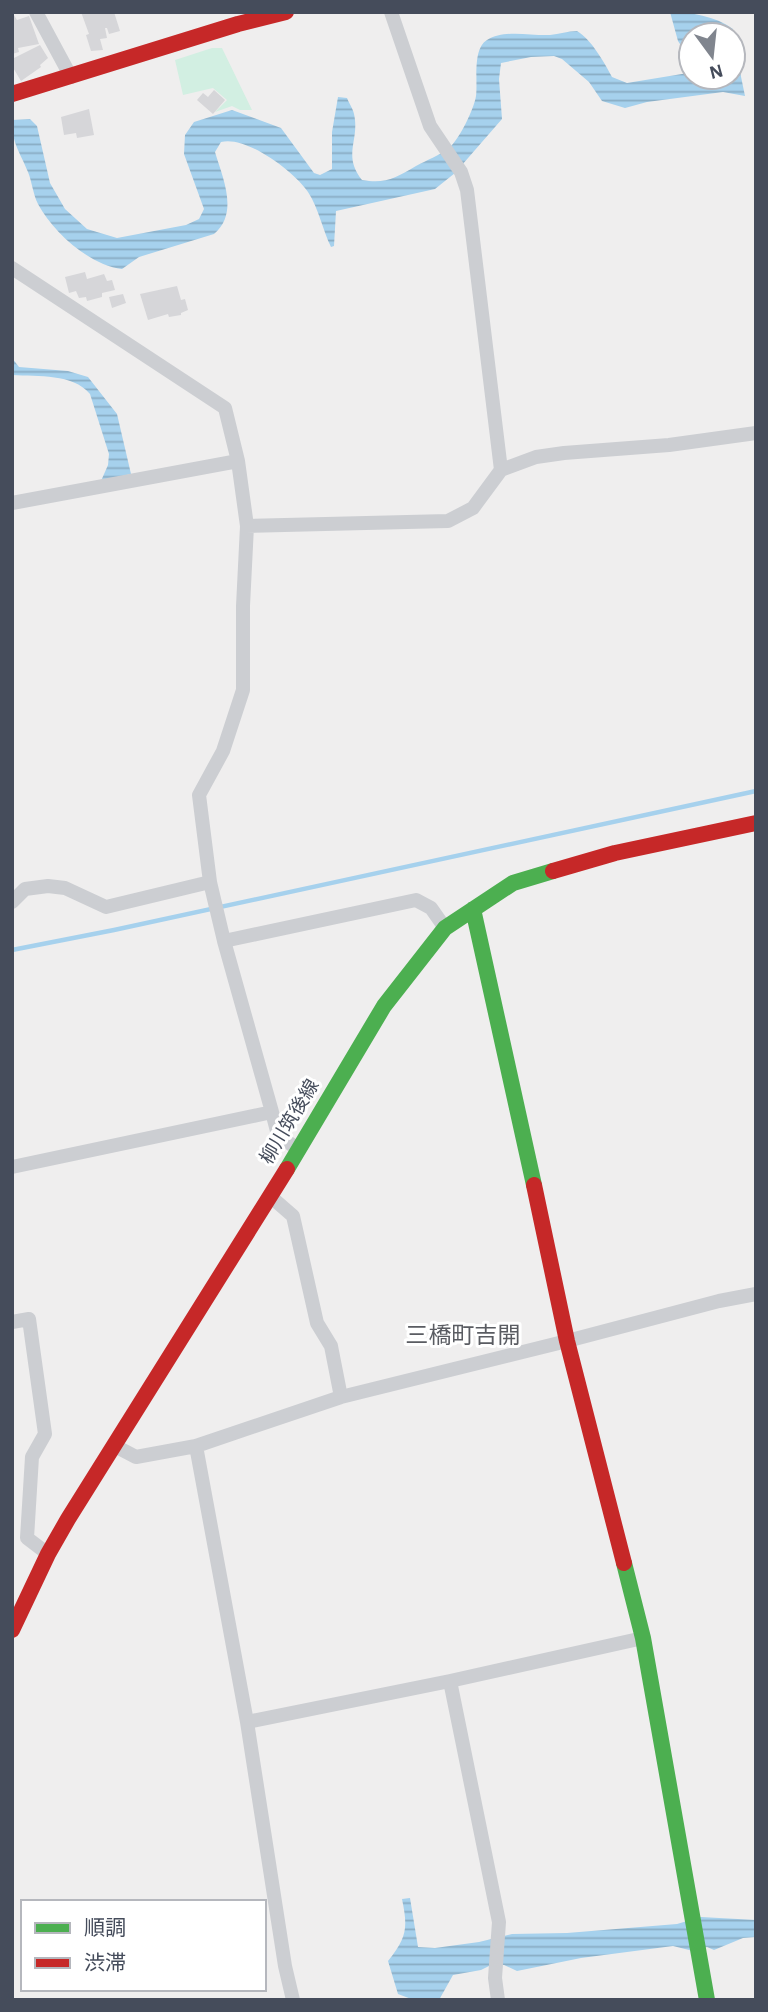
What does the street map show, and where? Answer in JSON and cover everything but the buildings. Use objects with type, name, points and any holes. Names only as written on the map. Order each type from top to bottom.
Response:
[{"type":"street","points":[[36,12],[71,77]]},
{"type":"street","points":[[12,94],[177,42],[286,12]]},
{"type":"street","points":[[391,12],[430,126],[461,172],[467,190],[501,470]]},
{"type":"street","points":[[12,268],[225,408],[238,461],[247,526],[243,691],[223,751],[199,795],[210,883],[278,1135],[299,1150]]},
{"type":"street","points":[[247,526],[448,521],[473,508],[501,470],[536,457],[756,433]]},
{"type":"street","points":[[12,503],[238,461]]},
{"type":"street","name":"柳川筑後線","points":[[12,1630],[68,1519],[299,1150],[384,1006],[445,928],[513,883],[615,853],[756,823]]},
{"type":"street","points":[[12,902],[25,889],[48,886],[65,888],[106,907],[210,883]]},
{"type":"street","points":[[224,941],[416,900],[431,908],[445,928]]},
{"type":"street","points":[[473,909],[507,1055],[567,1341],[643,1638],[707,2000]]},
{"type":"street","points":[[13,1167],[272,1112]]},
{"type":"street","points":[[270,1196],[293,1216],[317,1323],[331,1346],[341,1397]]},
{"type":"street","points":[[115,1446],[136,1457],[196,1446],[341,1397],[719,1301],[756,1294]]},
{"type":"street","points":[[12,1322],[29,1319],[46,1434],[32,1457],[27,1538],[48,1554]]},
{"type":"street","points":[[196,1446],[247,1722],[285,1966],[293,2000]]},
{"type":"street","points":[[247,1722],[643,1638]]},
{"type":"street","points":[[450,1681],[499,1922],[495,1978],[498,2000]]},
{"type":"green space","points":[[212,48],[222,48],[252,110],[240,110],[232,106],[215,112],[227,100],[213,88],[183,95],[175,60]]},
{"type":"water","points":[[670,12],[694,14],[717,21],[677,21],[677,37]]},
{"type":"water","points":[[577,31],[592,45],[612,77],[627,83],[677,75],[677,91],[744,91],[745,96],[723,92],[647,102],[625,108],[602,101],[589,82],[562,59],[554,56],[501,63],[499,79],[502,119],[455,173],[435,189],[336,211],[334,246],[331,247],[315,206],[302,184],[256,149],[231,141],[221,142],[215,152],[227,195],[226,216],[222,226],[214,234],[139,257],[122,269],[85,254],[73,246],[53,225],[36,200],[13,135],[12,120],[30,119],[37,126],[50,183],[65,209],[87,229],[117,238],[186,225],[199,219],[204,209],[184,154],[185,135],[194,122],[232,110],[281,128],[314,173],[320,175],[332,169],[332,132],[338,97],[347,98],[355,123],[352,155],[356,171],[362,180],[384,180],[396,177],[442,153],[457,138],[475,102],[477,58],[482,44],[501,35],[550,35]]},
{"type":"water","points":[[12,358],[19,367],[68,371],[88,377],[117,414],[131,474],[101,481],[108,465],[109,454],[90,394],[83,387],[65,379],[12,375]]},
{"type":"water","points":[[410,1898],[418,1947],[435,1948],[479,1942],[512,1934],[567,1933],[677,1924],[701,1917],[756,1920],[756,1937],[743,1938],[714,1950],[707,1947],[693,1951],[673,1946],[581,1958],[517,1971],[504,1965],[493,1964],[481,1970],[453,1975],[439,2000],[414,2000],[398,1994],[388,1961],[404,1932],[402,1899]]},
{"type":"waterway","points":[[12,950],[756,791]]},
{"type":"traffic: fast","points":[[287,1169],[384,1006],[445,928],[513,883],[553,871]]},
{"type":"traffic: fast","points":[[473,909],[534,1185]]},
{"type":"traffic: fast","points":[[624,1563],[643,1638],[707,2000]]},
{"type":"traffic: jam","points":[[12,94],[238,24],[286,12]]},
{"type":"traffic: jam","points":[[553,871],[615,853],[756,823]]},
{"type":"traffic: jam","points":[[12,1630],[68,1519],[287,1169]]},
{"type":"traffic: jam","points":[[534,1185],[567,1341],[624,1563]]},
{"type":"district","name":"三橋町吉開","points":[[463,1336]]}]
